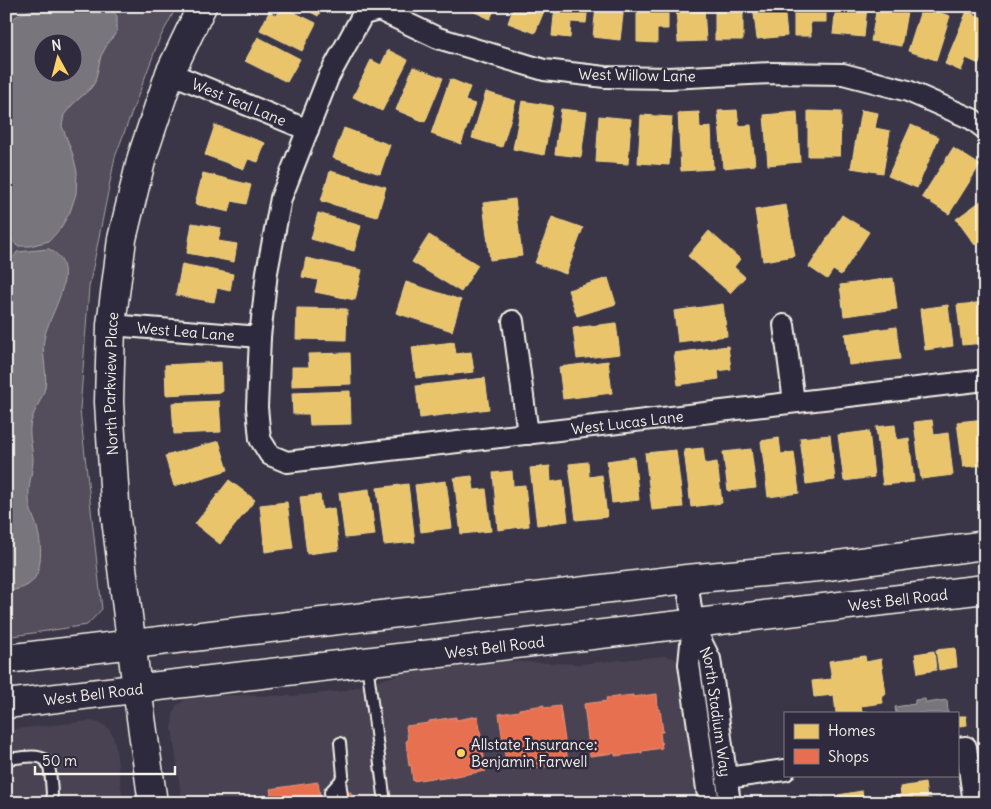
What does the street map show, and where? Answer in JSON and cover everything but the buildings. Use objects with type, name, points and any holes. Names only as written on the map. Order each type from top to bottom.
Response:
[{"type":"main road","name":"North Parkview Place","points":[[153,803],[116,519],[109,402],[111,325],[122,240],[142,157],[170,73],[202,6]]},
{"type":"main road","points":[[6,659],[687,579],[830,566],[985,545]]},
{"type":"main road","name":"West Bell Road","points":[[6,704],[985,589]]},
{"type":"street","name":"West Willow Lane","points":[[270,455],[260,439],[257,407],[260,337],[267,272],[281,198],[328,78],[363,14],[379,10],[438,38],[544,70],[605,77],[660,78],[772,73],[843,74],[908,91],[972,118],[985,129]]},
{"type":"street","name":"West Teal Lane","points":[[170,73],[308,130]]},
{"type":"street","points":[[513,321],[528,434]]},
{"type":"street","name":"West Lea Lane","points":[[111,325],[260,337]]},
{"type":"street","points":[[784,325],[794,402]]},
{"type":"street","name":"West Lucas Lane","points":[[270,455],[286,462],[985,380]]},
{"type":"street","name":"North Stadium Way","points":[[687,579],[693,624],[689,664],[709,803]]},
{"type":"street","name":"North Stadium Way","points":[[693,624],[710,659],[730,803]]},
{"type":"street","points":[[958,748],[966,747],[974,803]]},
{"type":"street","points":[[727,778],[784,770]]},
{"type":"lane","points":[[367,662],[386,803]]},
{"type":"lane","points":[[331,803],[330,792],[343,775],[340,743]]},
{"type":"lane","points":[[6,758],[36,756],[45,759],[50,771],[52,795]]},
{"type":"lane","points":[[340,781],[343,803]]},
{"type":"shaded area","points":[[6,6],[177,6],[159,40],[115,157],[89,287],[80,410],[102,609],[87,625],[6,637]]},
{"type":"shaded area","points":[[105,6],[117,16],[117,32],[101,56],[95,82],[64,115],[62,126],[77,172],[76,194],[70,212],[60,229],[49,241],[30,246],[17,246],[11,237],[11,200],[6,180],[6,26],[12,19],[21,14],[53,7]]},
{"type":"shaded area","points":[[49,249],[59,257],[64,266],[64,277],[58,302],[45,335],[45,388],[30,427],[33,461],[29,503],[37,528],[41,553],[39,568],[33,580],[23,588],[6,592],[6,268],[17,252]]},
{"type":"shaded area","points":[[665,656],[674,658],[681,665],[693,758],[696,803],[182,803],[172,726],[173,715],[176,706],[185,700],[201,695],[294,696],[343,691],[405,673],[498,661],[579,664]]},
{"type":"shaded area","points":[[925,699],[926,703],[947,700],[948,712],[896,712],[895,707],[915,704],[915,700]]},
{"type":"shaded area","points":[[91,721],[106,726],[112,734],[115,743],[123,803],[6,803],[6,730]]},
{"type":"place","name":"Allstate Insurance: Benjamin Farwell","points":[[461,753]]}]
